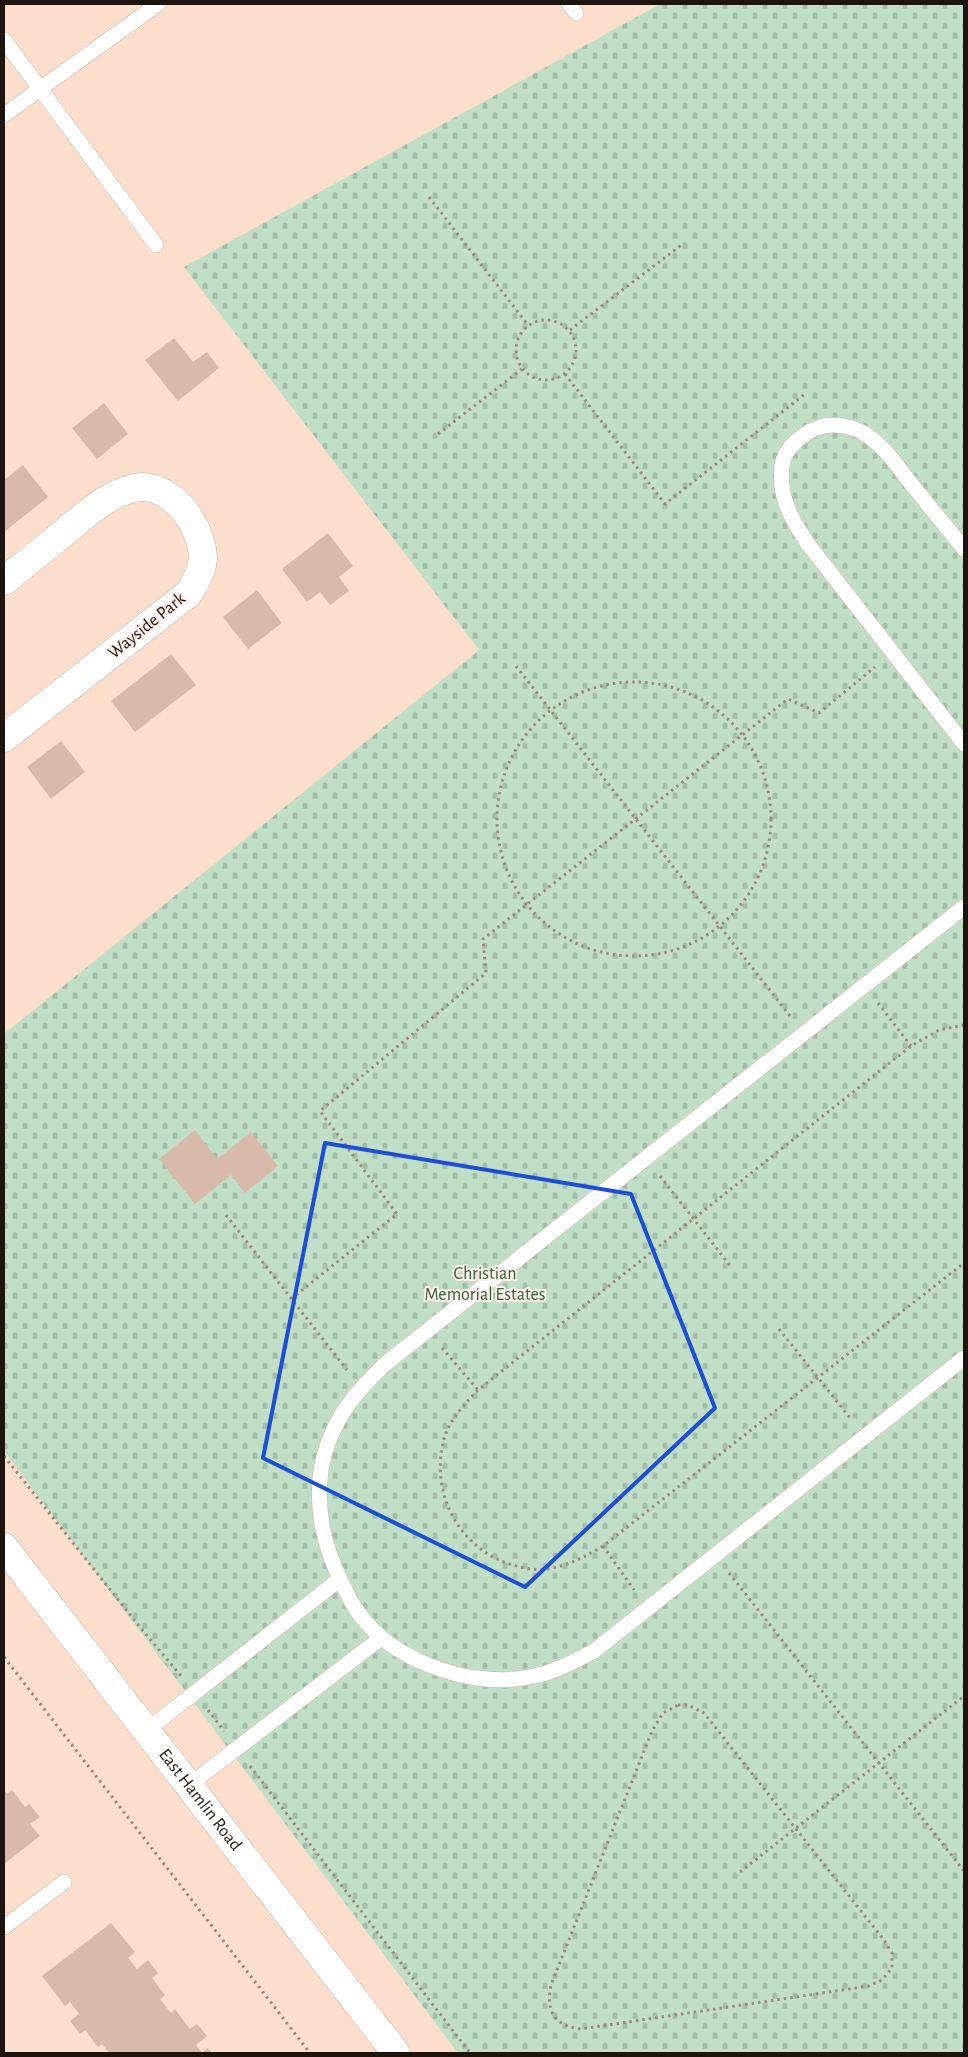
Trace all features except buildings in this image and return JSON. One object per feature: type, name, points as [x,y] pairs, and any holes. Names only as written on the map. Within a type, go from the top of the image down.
[{"type":"street","name":"Wayside Park","points":[[4,581],[104,501],[131,488],[151,488],[171,497],[188,514],[198,534],[204,555],[200,576],[188,594],[4,738]]},
{"type":"street","name":"East Hamlin Road","points":[[4,1547],[396,2053]]},
{"type":"lane","points":[[4,114],[158,4]]},
{"type":"lane","points":[[4,40],[156,245]]},
{"type":"lane","points":[[964,549],[883,449],[864,434],[847,427],[825,426],[809,432],[791,446],[782,464],[782,486],[788,514],[808,544],[964,744]]},
{"type":"lane","points":[[964,907],[385,1364],[353,1396],[333,1430],[320,1470],[319,1507],[326,1543],[340,1579],[358,1613],[381,1638],[415,1660],[446,1671],[486,1680],[524,1678],[559,1669],[594,1651],[964,1358]]},
{"type":"lane","points":[[146,1730],[340,1579]]},
{"type":"lane","points":[[189,1785],[381,1638]]},
{"type":"lane","points":[[4,1927],[64,1882]]},
{"type":"path","points":[[429,197],[528,325]]},
{"type":"path","points":[[570,330],[684,243]]},
{"type":"path","points":[[541,319],[552,320],[562,323],[570,330],[577,348],[576,357],[572,366],[565,374],[548,380],[538,379],[522,369],[515,349],[518,338],[528,325],[541,319]]},
{"type":"path","points":[[438,434],[522,369]]},
{"type":"path","points":[[565,374],[666,504],[805,394]]},
{"type":"path","points":[[291,1298],[397,1214],[320,1111],[486,973],[482,939],[788,699],[819,712],[893,653]]},
{"type":"path","points":[[516,666],[803,1034]]},
{"type":"path","points":[[628,680],[672,686],[714,706],[742,735],[747,740],[767,782],[772,828],[761,874],[735,913],[698,941],[654,956],[607,954],[565,938],[531,910],[507,872],[497,829],[500,785],[518,744],[550,710],[585,690],[628,680]]},
{"type":"path","points":[[864,986],[911,1046]]},
{"type":"path","points":[[964,1025],[939,1030],[911,1046],[478,1390],[457,1413],[443,1442],[439,1473],[446,1504],[461,1532],[485,1553],[514,1566],[545,1569],[576,1562],[603,1546],[964,1263]]},
{"type":"path","points":[[646,1158],[732,1268]]},
{"type":"path","points":[[226,1216],[361,1388]]},
{"type":"path","points":[[779,1329],[865,1437]]},
{"type":"path","points":[[426,1331],[478,1390]]},
{"type":"path","points":[[603,1546],[647,1609]]},
{"type":"path","points":[[715,1555],[964,1871]]},
{"type":"path","points":[[4,1657],[310,2053]]},
{"type":"path","points":[[740,1872],[964,1696]]},
{"type":"path","points":[[678,1705],[688,1705],[704,1713],[796,1828],[892,1952],[892,1968],[882,1980],[869,1986],[581,2029],[567,2027],[554,2017],[548,2002],[551,1985],[652,1731],[663,1714],[678,1705]]},
{"type":"highlighted area","points":[[325,1143],[631,1194],[715,1408],[525,1587],[263,1458]]},
{"type":"green space","name":"Christian Memorial Estates","points":[[660,4],[964,4],[964,2053],[458,2053],[4,1451],[4,1034],[479,650],[184,267]]}]
